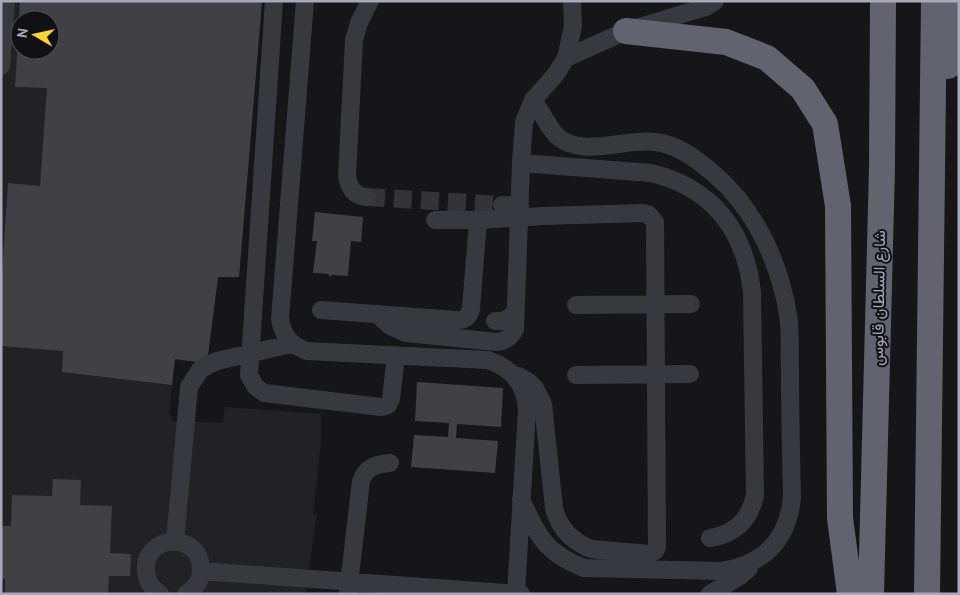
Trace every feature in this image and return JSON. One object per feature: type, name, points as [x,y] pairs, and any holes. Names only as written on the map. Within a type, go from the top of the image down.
[{"type":"highway","name":"شارع السلطان قابوس","points":[[871,594],[882,168],[883,1]]},
{"type":"highway","points":[[927,594],[934,1]]},
{"type":"highway","points":[[930,263],[954,1]]},
{"type":"highway","points":[[626,32],[726,42],[767,58],[803,88],[825,124],[838,206],[840,518],[850,594]]},
{"type":"street","points":[[1,64],[6,1]]},
{"type":"street","points":[[274,1],[249,375],[259,390],[264,393],[381,407],[388,405],[391,399],[396,356]]},
{"type":"street","points":[[291,344],[282,328],[280,319],[305,1]]},
{"type":"street","points":[[367,197],[358,195],[350,188],[347,176],[354,40],[370,1]]},
{"type":"street","points":[[377,314],[390,326],[406,333],[497,342],[506,340],[513,334],[524,122],[533,100],[556,74],[566,58],[573,26],[572,1]]},
{"type":"street","points":[[566,58],[626,32],[706,7],[715,1]]},
{"type":"street","points":[[533,100],[558,136],[575,146],[584,147],[647,141],[671,146],[706,166],[734,193],[750,215],[765,241],[780,279],[789,317],[792,497],[787,525],[771,548],[740,576],[710,594]]},
{"type":"street","points":[[521,163],[652,173],[670,177],[706,198],[725,218],[739,241],[748,266],[752,292],[756,495],[753,506],[740,525],[731,532],[710,538]]},
{"type":"street","points":[[502,205],[520,206]]},
{"type":"street","points":[[175,541],[189,387],[194,378],[208,365],[217,361],[291,344],[307,351],[488,360],[497,363],[529,382],[540,396],[543,404],[554,508],[561,526],[574,540],[591,549],[649,554],[655,550],[657,547],[656,228],[652,218],[648,214],[643,213],[435,220]]},
{"type":"street","points":[[321,310],[460,321],[468,316],[471,309],[478,220]]},
{"type":"street","points":[[576,305],[691,304]]},
{"type":"street","points":[[495,321],[504,321],[515,314]]},
{"type":"street","points":[[513,374],[524,391],[527,400],[516,593]]},
{"type":"street","points":[[576,375],[690,374]]},
{"type":"street","points":[[348,588],[361,481],[364,473],[370,467],[378,464],[390,464]]},
{"type":"street","points":[[521,499],[536,532],[545,544],[563,559],[584,568],[721,570],[735,569],[760,557]]},
{"type":"street","points":[[160,594],[150,585],[146,577],[147,559],[151,551],[158,546],[166,542],[175,541],[184,543],[191,548],[197,554],[200,563],[201,572],[199,580],[195,587],[186,594]]},
{"type":"street","points":[[201,572],[276,585],[521,594]]},
{"type":"shaded area","points":[[1,1],[262,1],[239,277],[218,277],[207,363],[175,360],[169,412],[173,421],[223,423],[225,407],[321,414],[321,443],[313,514],[317,514],[305,594],[1,594]]},
{"type":"building","points":[[20,1],[262,1],[239,277],[218,277],[207,363],[175,359],[172,385],[62,372],[63,351],[1,346],[1,286],[8,183],[40,186],[47,88],[15,87],[17,60],[60,60],[60,10],[20,10]]},
{"type":"building","points":[[315,212],[363,217],[361,242],[351,241],[348,276],[332,275],[329,277],[329,274],[313,273],[317,241],[312,241]]},
{"type":"building","points":[[417,382],[503,388],[501,427],[457,424],[456,438],[498,441],[495,473],[411,467],[414,435],[448,437],[449,423],[415,421]]},
{"type":"building","points":[[53,479],[81,480],[80,505],[112,506],[110,553],[131,554],[130,576],[109,576],[108,594],[5,594],[5,579],[1,579],[1,526],[11,526],[12,495],[52,496]]},
{"type":"tunnel","points":[[367,197],[502,205]]}]
